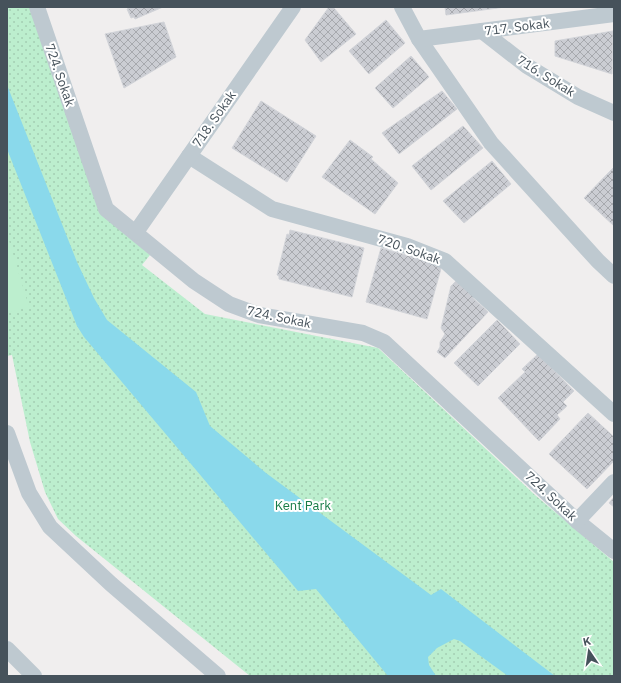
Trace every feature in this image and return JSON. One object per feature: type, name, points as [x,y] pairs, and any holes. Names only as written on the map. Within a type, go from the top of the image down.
[{"type":"street","name":"724. Sokak","points":[[37,7],[106,208],[194,281],[229,304],[258,315],[363,333],[384,342],[578,521],[614,551]]},
{"type":"street","name":"718. Sokak","points":[[136,232],[292,7]]},
{"type":"street","points":[[402,7],[419,39],[491,143],[598,261],[614,276]]},
{"type":"street","name":"717. Sokak","points":[[419,39],[614,14]]},
{"type":"street","name":"716. Sokak","points":[[482,31],[527,66],[578,97],[614,113]]},
{"type":"street","name":"720. Sokak","points":[[189,156],[272,209],[407,246],[445,261],[614,414]]},
{"type":"street","points":[[7,433],[29,494],[50,527],[111,584],[218,676]]},
{"type":"street","points":[[578,521],[614,482]]},
{"type":"street","points":[[7,649],[34,676]]},
{"type":"green space","name":"Kent Park","points":[[7,7],[30,7],[102,213],[150,255],[142,265],[205,314],[378,348],[535,495],[614,562],[614,676],[250,676],[76,536],[58,519],[45,492],[30,442],[12,355],[7,356]]},
{"type":"green space","points":[[7,234],[29,307],[7,313]]},
{"type":"water","points":[[7,85],[77,262],[94,298],[107,320],[196,392],[210,426],[266,473],[431,595],[441,589],[555,676],[508,676],[460,641],[454,639],[437,648],[428,657],[429,665],[436,676],[388,676],[316,589],[298,591],[84,337],[77,326],[7,149]]},
{"type":"building","points":[[131,7],[163,7],[135,19],[134,17],[131,18],[127,9]]},
{"type":"building","points":[[329,7],[333,7],[356,34],[321,62],[305,40]]},
{"type":"building","points":[[445,7],[505,7],[446,15]]},
{"type":"building","points":[[386,20],[405,43],[369,74],[349,51]]},
{"type":"building","points":[[164,22],[176,57],[124,88],[105,34]]},
{"type":"building","points":[[613,31],[612,74],[555,56],[555,41]]},
{"type":"building","points":[[411,56],[429,77],[393,108],[375,88]]},
{"type":"building","points":[[442,91],[457,109],[399,154],[382,133]]},
{"type":"building","points":[[261,101],[316,136],[287,182],[232,148]]},
{"type":"building","points":[[463,126],[483,148],[431,190],[412,166]]},
{"type":"building","points":[[350,140],[373,157],[371,159],[398,183],[375,214],[322,177]]},
{"type":"building","points":[[492,161],[511,184],[464,223],[443,201]]},
{"type":"building","points":[[614,167],[614,226],[584,198]]},
{"type":"building","points":[[290,230],[364,248],[352,297],[279,279],[279,276],[277,275],[287,234],[289,235]]},
{"type":"building","points":[[381,248],[442,265],[427,319],[366,302]]},
{"type":"building","points":[[456,281],[474,295],[473,298],[488,312],[445,358],[437,352],[440,347],[440,342],[445,334],[441,328],[451,286]]},
{"type":"building","points":[[497,320],[520,344],[478,386],[454,363]]},
{"type":"building","points":[[538,354],[574,391],[563,402],[567,406],[557,415],[560,419],[539,441],[498,398],[525,372],[522,369]]},
{"type":"building","points":[[588,413],[614,437],[614,461],[587,489],[549,454]]},
{"type":"building","points":[[614,497],[614,507],[609,503]]}]
